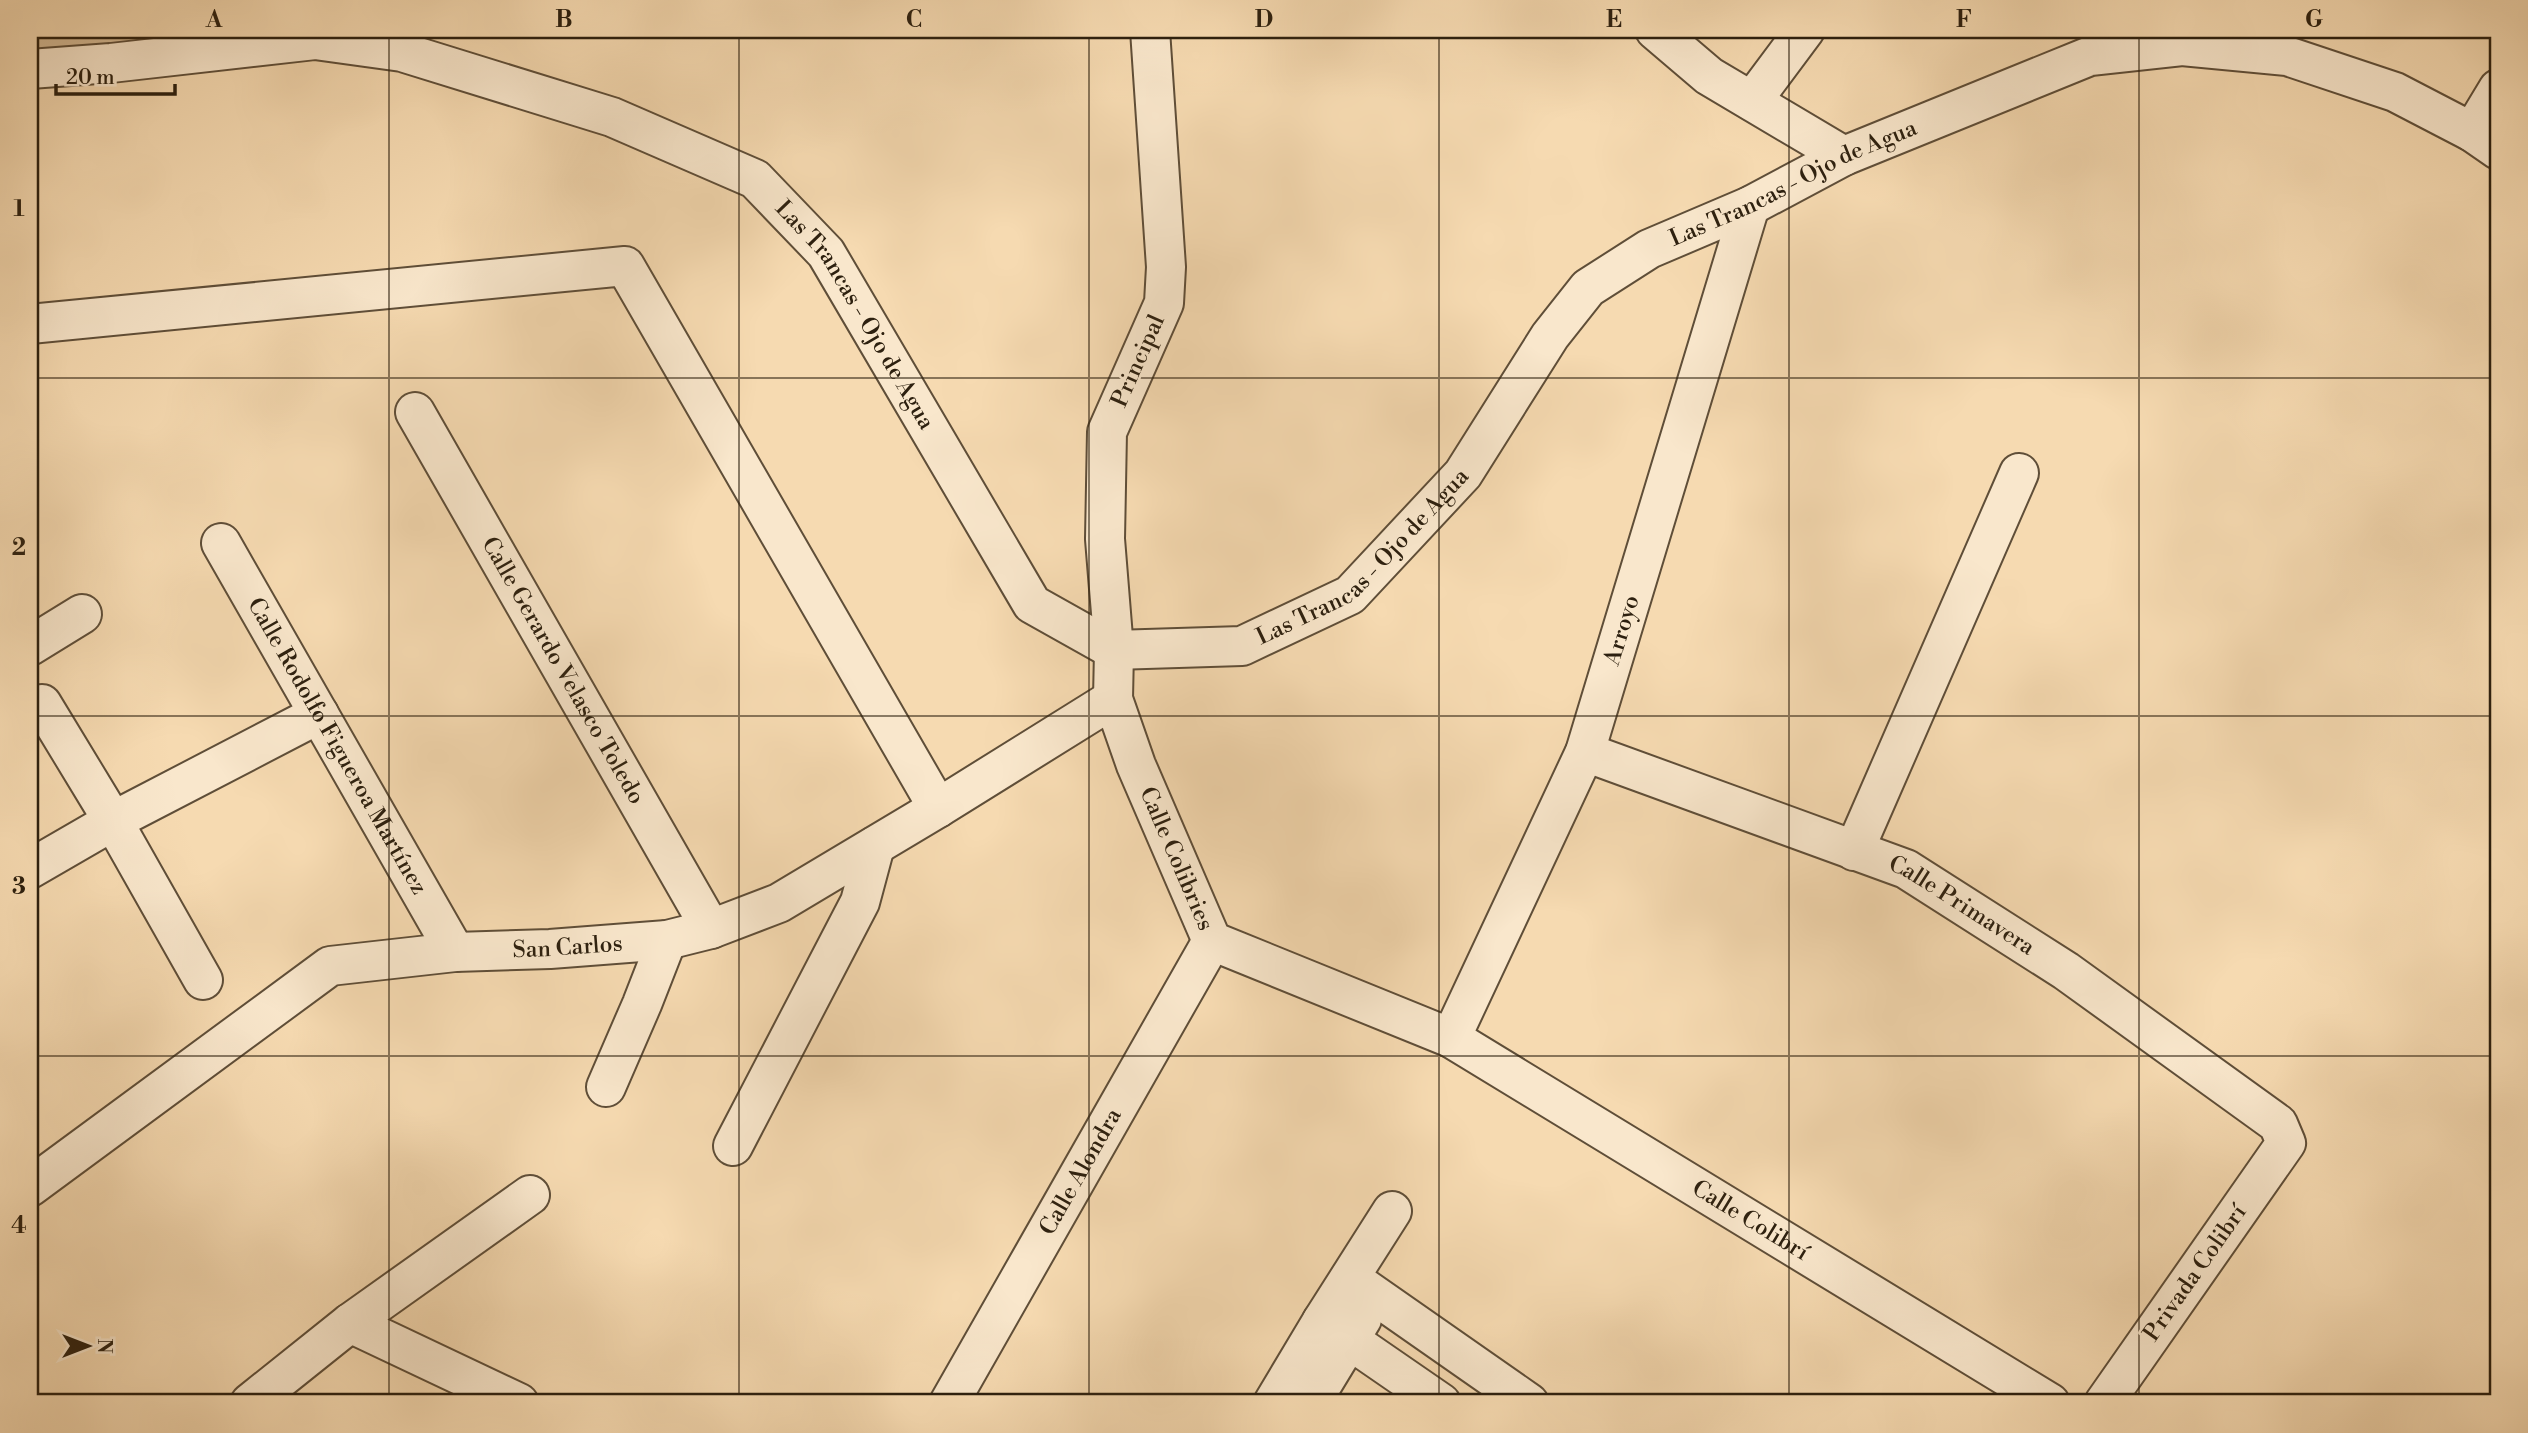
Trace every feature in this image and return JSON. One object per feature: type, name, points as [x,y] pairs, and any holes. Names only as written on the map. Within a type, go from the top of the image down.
[{"type":"street","name":"Principal","points":[[1114,650],[1105,539],[1107,432],[1164,303],[1166,267],[1150,30]]},
{"type":"street","points":[[1655,30],[1709,76],[1844,156]]},
{"type":"street","points":[[1752,100],[1805,30]]},
{"type":"street","name":"Las Trancas - Ojo de Agua","points":[[30,69],[111,63],[316,40],[402,52],[612,117],[755,179],[826,253],[1032,604],[1114,650],[1242,646],[1350,595],[1463,474],[1550,336],[1588,288],[1650,249],[1750,206],[1844,156],[2090,56],[2182,46],[2287,56],[2395,92],[2485,141]]},
{"type":"street","points":[[2485,141],[2498,89]]},
{"type":"street","name":"Arroyo","points":[[1451,1038],[1585,752],[1750,206]]},
{"type":"street","points":[[30,324],[625,266],[939,808]]},
{"type":"street","name":"Calle Gerardo Velasco Toledo","points":[[415,412],[711,929]]},
{"type":"street","points":[[1854,851],[2019,473]]},
{"type":"street","name":"Calle Rodolfo Figueroa Martínez","points":[[221,542],[455,951]]},
{"type":"street","points":[[35,631],[82,614]]},
{"type":"street","name":"Calle Colibries","points":[[1114,650],[1113,699],[1136,765],[1212,941],[1451,1038]]},
{"type":"street","name":"San Carlos","points":[[30,1187],[330,967],[455,951],[550,949],[667,940],[711,929],[779,903],[939,808],[1113,699]]},
{"type":"street","points":[[42,704],[113,821],[203,979]]},
{"type":"street","points":[[30,869],[113,821],[319,714]]},
{"type":"street","name":"Calle Primavera","points":[[1585,752],[1906,869],[2066,971],[2278,1124],[2286,1143]]},
{"type":"street","points":[[733,1146],[860,902],[876,846]]},
{"type":"street","points":[[606,1087],[667,940]]},
{"type":"street","name":"Calle Alondra","points":[[949,1403],[1212,941]]},
{"type":"street","name":"Calle Colibrí","points":[[1451,1038],[2050,1403]]},
{"type":"street","name":"Privada Colibrí","points":[[2104,1403],[2286,1143]]},
{"type":"street","points":[[250,1403],[350,1323],[530,1195]]},
{"type":"street","points":[[1273,1403],[1335,1331],[1364,1288],[1392,1211]]},
{"type":"street","points":[[1364,1288],[1529,1403]]},
{"type":"street","points":[[350,1323],[519,1403]]},
{"type":"street","points":[[1311,1403],[1335,1331]]},
{"type":"street","points":[[1335,1331],[1441,1403]]},
{"type":"shaded area","points":[[30,30],[424,30],[421,40],[30,74]]}]
